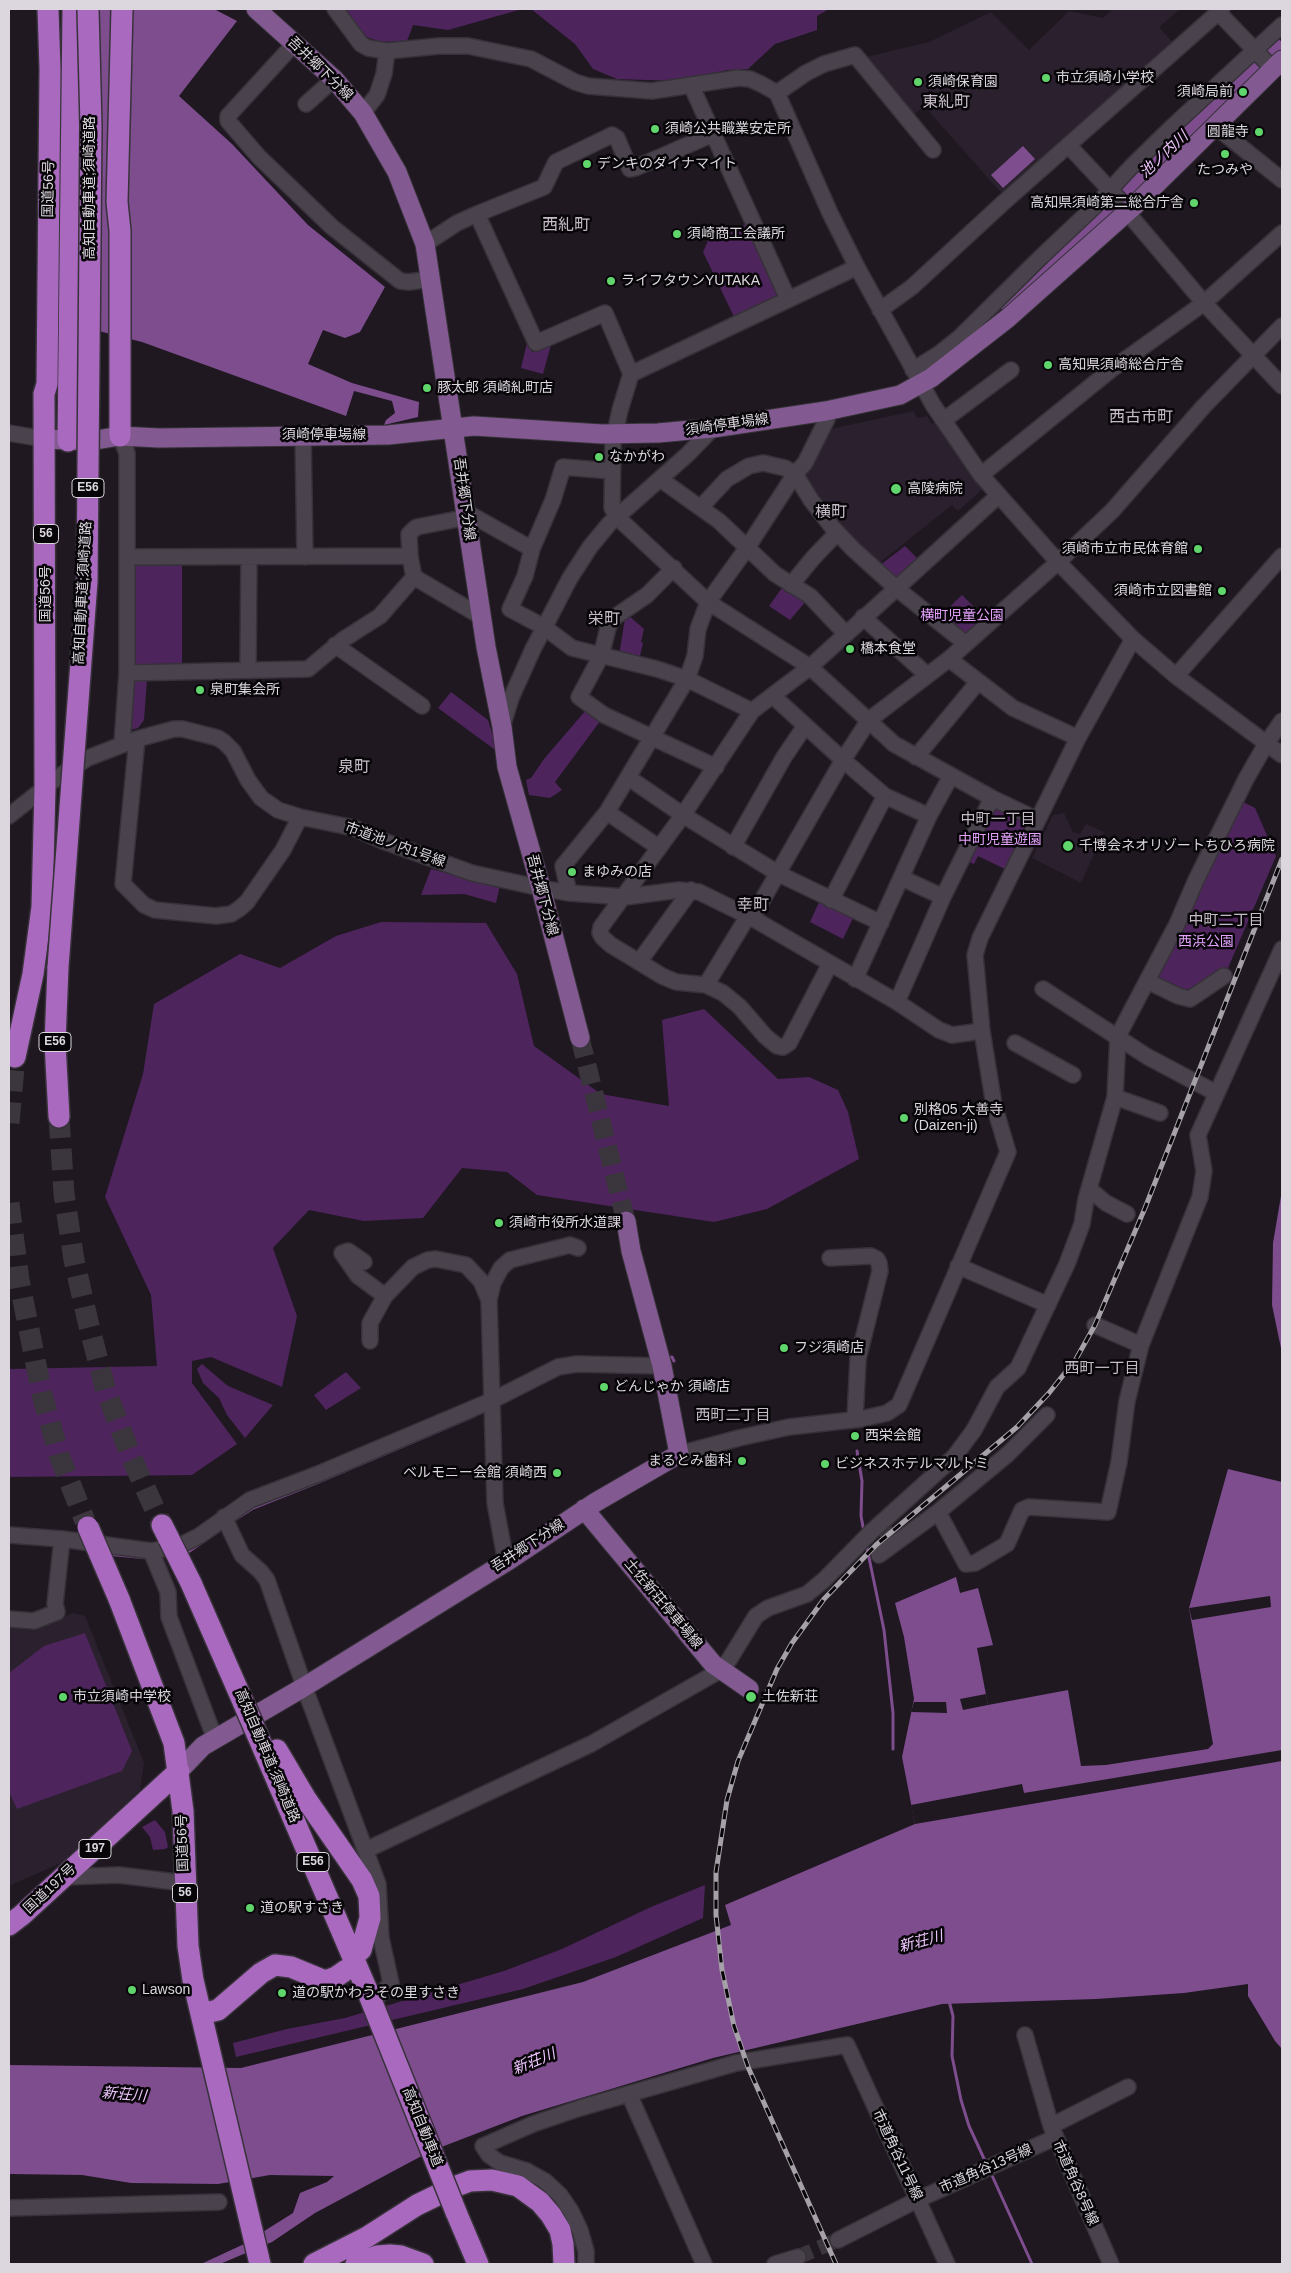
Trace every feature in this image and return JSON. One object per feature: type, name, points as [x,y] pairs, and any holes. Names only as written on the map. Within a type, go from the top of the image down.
[{"type":"highway","name":"国道56号","points":[[15,1056],[33,974],[42,907],[46,788],[46,461],[44,394],[47,384],[50,98],[48,9]]},
{"type":"highway","points":[[68,440],[73,9]]},
{"type":"highway","name":"高知自動車道;須崎道路","points":[[59,1117],[55,1043],[58,967],[87,582],[91,136],[88,9]]},
{"type":"highway","points":[[120,436],[120,231],[117,202],[122,9]]},
{"type":"highway","name":"国道56号","points":[[87,1524],[119,1599],[174,1742],[179,1771],[183,1826],[184,1883],[189,1955],[258,2258]]},
{"type":"highway","points":[[165,1532],[241,1686],[261,1731],[357,1873],[365,1888],[368,1896],[370,1918],[361,1950]]},
{"type":"highway","name":"高知自動車道;須崎道路","points":[[261,1731],[374,1992]]},
{"type":"highway","name":"国道197号","points":[[9,1925],[179,1771]]},
{"type":"highway","points":[[118,1828],[144,1809],[157,1805],[170,1807],[183,1826]]},
{"type":"highway","points":[[201,2014],[218,2010],[261,1974],[275,1965],[291,1967],[325,1981],[336,1977],[346,1970]]},
{"type":"highway","name":"高知自動車道","points":[[374,1992],[456,2212],[478,2264]]},
{"type":"highway","points":[[314,2264],[367,2237],[417,2205],[447,2190],[470,2181],[492,2180],[518,2186],[530,2193],[545,2208],[560,2230],[564,2244],[564,2264]]},
{"type":"highway","points":[[356,2264],[377,2256],[390,2255],[401,2256],[423,2264]]},
{"type":"main road","name":"吾井郷下分線","points":[[256,9],[334,79],[363,114],[397,172],[424,244],[507,767],[580,1038]]},
{"type":"main road","name":"須崎停車場線","points":[[44,439],[90,441],[120,436],[158,438],[388,435],[453,426],[614,433],[713,428],[826,411],[886,399],[1008,318],[1120,202],[1214,127],[1267,60]]},
{"type":"main road","points":[[626,1222],[631,1251],[662,1366],[679,1454]]},
{"type":"main road","name":"吾井郷下分線","points":[[179,1771],[204,1746],[215,1739],[304,1687],[506,1562],[584,1509],[679,1454]]},
{"type":"main road","name":"土佐新荘停車場線","points":[[584,1509],[713,1664],[750,1689]]},
{"type":"street","points":[[335,9],[361,44],[368,48],[387,51],[439,46],[468,46],[531,58],[575,82],[588,86],[652,92],[722,79],[744,79],[761,84],[777,93],[830,213],[880,310],[917,377],[981,475],[1058,562],[1133,640],[1176,676],[1282,755]]},
{"type":"street","points":[[880,310],[912,287],[1220,10],[1267,60]]},
{"type":"street","points":[[917,377],[940,354],[1120,202],[1172,127],[1267,60],[1282,25]]},
{"type":"street","points":[[294,44],[228,116],[228,121],[259,157],[332,227],[400,281],[409,282],[431,279]]},
{"type":"street","points":[[363,114],[377,95],[384,74],[387,51]]},
{"type":"street","points":[[777,93],[806,73],[824,64],[855,54],[933,150]]},
{"type":"street","points":[[306,104],[334,79]]},
{"type":"street","points":[[691,85],[788,299]]},
{"type":"street","points":[[1214,127],[1282,180]]},
{"type":"street","points":[[424,244],[477,214],[544,187],[556,162],[612,135],[617,138],[630,169],[713,134]]},
{"type":"street","points":[[1068,145],[1120,202],[1204,303],[1282,386]]},
{"type":"street","points":[[477,214],[536,343],[604,313],[631,374],[614,433],[611,471],[612,508],[617,517],[674,568],[708,602],[810,667],[894,744],[992,798],[1038,820]]},
{"type":"street","points":[[981,475],[1112,369],[1204,303],[1282,233]]},
{"type":"street","points":[[631,374],[857,266]]},
{"type":"street","points":[[706,985],[779,874],[843,760],[869,720],[950,659],[1112,511],[1204,406],[1282,326]]},
{"type":"street","points":[[944,420],[1011,370]]},
{"type":"street","points":[[569,893],[563,866],[607,812],[653,737],[686,679],[695,656],[698,629],[708,602],[747,548],[795,474],[805,463],[827,418],[826,411]]},
{"type":"street","points":[[502,727],[511,698],[544,627],[570,578],[590,547],[617,517],[713,428]]},
{"type":"street","points":[[9,434],[44,439]]},
{"type":"street","points":[[303,435],[305,557]]},
{"type":"street","points":[[120,436],[127,453],[127,673],[130,741],[123,884],[144,905],[155,910],[216,916],[231,914],[247,902],[283,850],[300,817]]},
{"type":"street","points":[[702,507],[728,479],[749,466],[763,463],[776,465],[795,474],[811,500],[837,533],[896,588],[965,644]]},
{"type":"street","points":[[611,471],[563,467],[553,500],[532,549],[525,576],[510,609],[544,627],[572,648],[658,669],[686,679],[752,711]]},
{"type":"street","points":[[660,479],[702,507],[761,562],[810,596],[845,633]]},
{"type":"street","points":[[830,964],[789,1043],[783,1047],[777,1046],[765,1036],[740,1007],[723,993],[706,985],[676,982],[611,945],[600,933],[601,927],[625,897],[658,847],[683,815],[752,711],[810,667],[845,633],[999,495]]},
{"type":"street","points":[[482,616],[414,577],[410,556],[410,534],[417,527],[458,520],[467,516],[532,549]]},
{"type":"street","points":[[792,584],[837,533]]},
{"type":"street","points":[[128,557],[410,556]]},
{"type":"street","points":[[1176,676],[1282,556]]},
{"type":"street","points":[[248,670],[249,557]]},
{"type":"street","points":[[674,568],[647,595],[612,619],[601,656],[579,697],[604,714],[716,767]]},
{"type":"street","points":[[127,673],[306,670],[335,645],[380,616],[414,577]]},
{"type":"street","points":[[863,617],[927,675]]},
{"type":"street","points":[[679,1454],[789,1427],[855,1420],[887,1413],[899,1405],[1008,1152],[1007,1142],[994,1104],[982,1031],[974,955],[980,938],[1078,738],[1133,640]]},
{"type":"street","points":[[335,645],[422,706]]},
{"type":"street","points":[[950,659],[1013,708],[1078,738]]},
{"type":"street","points":[[916,757],[978,682]]},
{"type":"street","points":[[773,696],[885,796],[929,816]]},
{"type":"street","points":[[880,1555],[884,1534],[954,1458],[974,1430],[996,1387],[1018,1368],[1048,1305],[1082,1224],[1115,1097],[1118,1036],[1178,924],[1196,880],[1246,779],[1266,744],[1282,722]]},
{"type":"street","points":[[732,847],[805,726]]},
{"type":"street","name":"市道池ノ内1号線","points":[[9,816],[58,777],[88,758],[130,741],[174,728],[218,738],[233,751],[248,780],[261,798],[278,810],[300,817],[354,828],[383,841],[472,873],[569,893],[625,897],[692,890]]},
{"type":"street","points":[[855,979],[929,816],[951,776]]},
{"type":"street","points":[[629,778],[732,847],[779,874],[881,923]]},
{"type":"street","points":[[831,900],[885,796]]},
{"type":"street","points":[[897,1002],[943,897],[992,798]]},
{"type":"street","points":[[607,812],[658,847]]},
{"type":"street","points":[[902,878],[943,897]]},
{"type":"street","points":[[639,962],[692,890],[750,917],[897,1002],[939,1030],[952,1035],[982,1031]]},
{"type":"street","points":[[938,1512],[966,1564],[975,1563],[1007,1544],[1022,1510],[1028,1507],[1108,1512],[1119,1462],[1127,1401],[1141,1345],[1200,1198],[1204,1171],[1198,1135],[1282,949]]},
{"type":"street","points":[[1147,981],[1178,996],[1190,999],[1224,976]]},
{"type":"street","points":[[1043,989],[1148,1057],[1216,1093]]},
{"type":"street","points":[[1016,1043],[1073,1075]]},
{"type":"street","points":[[1115,1097],[1160,1113]]},
{"type":"street","points":[[1090,1189],[1106,1203],[1127,1214]]},
{"type":"street","points":[[506,1562],[495,1503],[489,1300],[493,1283],[505,1263],[570,1245],[578,1248]]},
{"type":"street","points":[[364,1262],[348,1251],[342,1253],[358,1276],[385,1296]]},
{"type":"street","points":[[830,1258],[871,1256],[879,1263],[880,1271],[858,1359],[855,1420]]},
{"type":"street","points":[[370,1341],[370,1323],[385,1296],[413,1267],[428,1260],[436,1259],[466,1265],[481,1280],[489,1300]]},
{"type":"street","points":[[958,1266],[1048,1305]]},
{"type":"street","points":[[1095,1325],[1141,1345]]},
{"type":"street","points":[[9,1535],[62,1538],[151,1551],[180,1546],[199,1536],[250,1500],[318,1474],[493,1400],[552,1370],[567,1365],[662,1366]]},
{"type":"street","points":[[366,1850],[591,1744],[721,1670],[756,1616],[768,1608],[807,1594],[824,1580],[860,1543],[938,1512],[1008,1454],[1047,1415]]},
{"type":"street","points":[[224,1517],[242,1555],[267,1580],[304,1687],[378,1884],[381,1938],[391,1983],[374,1992]]},
{"type":"street","points":[[9,1619],[34,1621],[57,1612],[55,1604],[62,1538]]},
{"type":"street","points":[[151,1551],[168,1592],[169,1617],[215,1739]]},
{"type":"street","points":[[64,1877],[119,1875],[184,1883]]},
{"type":"street","points":[[1025,2035],[1052,2132]]},
{"type":"street","name":"市道角谷11号線","points":[[629,2094],[736,2063],[847,2045],[947,2264]]},
{"type":"street","name":"市道角谷8号線","points":[[1111,2264],[1052,2132],[1128,2087]]},
{"type":"street","points":[[586,2264],[586,2251],[580,2230],[571,2211],[560,2195],[545,2181],[527,2171],[500,2163],[489,2155],[483,2146],[533,2124],[629,2094],[704,2264]]},
{"type":"street","name":"市道角谷13号線","points":[[838,2240],[1052,2132]]},
{"type":"street","points":[[9,2208],[218,2202]]},
{"type":"street","points":[[775,2264],[798,2258]]},
{"type":"shaded area","name":"市立須崎小学校","points":[[1113,9],[1180,9],[1159,27],[1174,44],[1005,197],[924,106],[913,115],[862,58],[929,42],[991,12],[1029,50],[1069,11],[1103,18]]},
{"type":"shaded area","name":"高陵病院","points":[[914,411],[917,418],[927,416],[932,424],[937,421],[986,486],[958,511],[952,505],[878,564],[842,529],[801,476],[823,445],[826,430]]},
{"type":"shaded area","name":"千博会ネオリゾートちひろ病院","points":[[1064,813],[1073,832],[1080,834],[1086,824],[1104,832],[1081,883],[1032,858],[1053,815]]},
{"type":"shaded area","name":"市立須崎中学校","points":[[73,1613],[85,1616],[144,1763],[140,1790],[63,1862],[9,1886],[9,1628],[30,1630]]},
{"type":"green space","points":[[344,9],[522,9],[448,30],[413,25],[407,41],[381,42],[364,36]]},
{"type":"green space","points":[[531,9],[829,9],[817,16],[817,30],[775,44],[748,69],[727,70],[677,81],[617,79],[593,69],[575,44]]},
{"type":"green space","points":[[1254,58],[1263,68],[1131,199],[1122,190],[1122,185]]},
{"type":"green space","points":[[1110,199],[1119,208],[1023,293],[984,321]]},
{"type":"green space","points":[[746,224],[780,292],[778,298],[735,319],[703,252],[708,241]]},
{"type":"green space","points":[[552,341],[543,374],[521,368],[527,343],[532,352]]},
{"type":"green space","points":[[905,546],[918,559],[896,581],[879,566]]},
{"type":"green space","points":[[136,562],[182,564],[182,666],[148,666],[144,720],[138,728],[130,730]]},
{"type":"green space","points":[[784,585],[807,600],[790,620],[769,606]]},
{"type":"green space","name":"横町児童公園","points":[[962,595],[984,617],[964,637],[939,617]]},
{"type":"green space","points":[[628,615],[644,629],[639,660],[619,656],[625,618]]},
{"type":"green space","points":[[451,692],[488,720],[498,752],[438,708]]},
{"type":"green space","points":[[586,710],[601,720],[555,782],[562,790],[550,798],[529,795],[526,780],[531,778],[544,759]]},
{"type":"green space","name":"西浜公園","points":[[1239,800],[1255,808],[1276,856],[1225,975],[1190,992],[1155,977]]},
{"type":"green space","name":"中町児童遊園","points":[[992,806],[1031,824],[1009,871],[978,856],[974,864],[966,861]]},
{"type":"green space","points":[[431,869],[500,885],[496,903],[464,894],[421,895]]},
{"type":"green space","points":[[820,900],[854,916],[843,939],[810,922]]},
{"type":"green space","points":[[381,922],[486,923],[517,974],[534,1046],[601,1094],[669,1106],[662,1020],[704,1009],[778,1079],[809,1077],[838,1090],[848,1112],[859,1159],[767,1209],[714,1222],[537,1195],[507,1172],[462,1168],[423,1218],[364,1221],[309,1210],[273,1248],[297,1316],[282,1387],[211,1357],[192,1361],[192,1383],[237,1444],[192,1475],[9,1477],[9,1369],[157,1366],[151,1295],[105,1197],[143,1074],[154,1004],[240,954],[280,968],[336,936]]},
{"type":"green space","points":[[202,1364],[228,1386],[273,1405],[245,1438],[227,1415],[219,1398],[203,1383],[197,1369]]},
{"type":"green space","points":[[346,1372],[361,1388],[326,1410],[314,1395]]},
{"type":"green space","points":[[85,1633],[132,1751],[122,1771],[17,1809],[9,1792],[9,1673],[44,1646]]},
{"type":"green space","points":[[155,1820],[165,1832],[168,1847],[165,1849],[153,1850],[150,1837],[142,1827]]},
{"type":"green space","points":[[705,1885],[703,1918],[616,1957],[523,1989],[236,2057],[233,2043],[287,2029],[345,2018],[504,1971],[562,1949],[651,1907]]},
{"type":"water","points":[[63,9],[214,9],[237,21],[179,96],[232,144],[308,225],[385,287],[360,332],[345,338],[323,330],[308,364],[352,383],[419,402],[418,417],[384,425],[386,420],[395,413],[392,401],[354,391],[346,416],[142,342],[75,325]]},
{"type":"water","points":[[1023,146],[1035,159],[1003,188],[991,175]]},
{"type":"water","points":[[1282,1190],[1282,1353],[1272,1305],[1273,1243]]},
{"type":"water","name":"新荘川","points":[[1228,1469],[1282,1482],[1282,2049],[1275,2041],[1248,1996],[1248,1984],[1184,1993],[1096,1999],[942,2004],[713,2058],[522,2116],[431,2151],[315,2213],[272,2242],[220,2264],[201,2264],[242,2245],[293,2213],[300,2193],[327,2182],[334,2176],[270,2175],[218,2184],[131,2183],[82,2175],[9,2174],[9,2065],[241,2068],[583,1982],[731,1925],[725,1905],[915,1824],[902,1757],[914,1699],[904,1637],[895,1603],[956,1577],[960,1593],[978,1588],[993,1645],[977,1648],[988,1705],[1068,1690],[1081,1766],[1106,1765],[1208,1749],[1213,1744],[1189,1608]]},
{"type":"pier","points":[[1270,1596],[1271,1607],[1192,1620],[1189,1608]]},
{"type":"pier","points":[[986,1694],[988,1705],[963,1710],[960,1699]]},
{"type":"pier","points":[[914,1702],[946,1702],[947,1713],[911,1712]]},
{"type":"pier","points":[[1282,1750],[1282,1761],[915,1824],[911,1805],[1022,1784],[1024,1793]]},
{"type":"waterway","name":"池ノ内川","points":[[1008,302],[1276,49]]},
{"type":"waterway","points":[[667,1358],[672,1357],[674,1361]]},
{"type":"waterway","points":[[233,1521],[253,1508],[474,1416]]},
{"type":"waterway","points":[[857,1451],[862,1481],[861,1516],[864,1532]]},
{"type":"waterway","points":[[185,1554],[219,1531]]},
{"type":"waterway","points":[[866,1543],[884,1630],[893,1713],[893,1749]]},
{"type":"waterway","points":[[108,1554],[147,1558]]},
{"type":"waterway","points":[[949,2001],[953,2016],[952,2056],[961,2100],[969,2126],[986,2163]]},
{"type":"waterway","points":[[990,2171],[1032,2264]]},
{"type":"tunnel","points":[[580,1038],[626,1221]]},
{"type":"tunnel","points":[[9,1123],[15,1057]]},
{"type":"tunnel","points":[[59,1117],[64,1194],[74,1260],[89,1326],[106,1391],[132,1459],[162,1525]]},
{"type":"tunnel","points":[[9,1203],[19,1280],[42,1394],[59,1455],[85,1521]]},
{"type":"tunnel","points":[[885,1530],[890,1539]]},
{"type":"tunnel","points":[[798,2257],[838,2240]]},
{"type":"railway","points":[[836,2264],[748,2067],[734,2026],[722,1970],[716,1915],[716,1872],[727,1800],[738,1761],[777,1669],[792,1643],[824,1599],[876,1545],[1017,1427],[1049,1393],[1076,1359],[1095,1325],[1145,1208],[1282,859]]},
{"type":"place","name":"市立須崎小学校","points":[[1046,78]]},
{"type":"place","name":"須崎保育園","points":[[918,82]]},
{"type":"place","name":"須崎局前","points":[[1243,92]]},
{"type":"place","name":"須崎公共職業安定所","points":[[655,129]]},
{"type":"place","name":"圓龍寺","points":[[1259,132]]},
{"type":"place","name":"たつみや","points":[[1225,154]]},
{"type":"place","name":"デンキのダイナマイト","points":[[587,164]]},
{"type":"place","name":"高知県須崎第二総合庁舎","points":[[1194,203]]},
{"type":"place","name":"須崎商工会議所","points":[[677,234]]},
{"type":"place","name":"ライフタウンYUTAKA","points":[[611,281]]},
{"type":"place","name":"高知県須崎総合庁舎","points":[[1048,365]]},
{"type":"place","name":"豚太郎 須崎糺町店","points":[[427,388]]},
{"type":"place","name":"なかがわ","points":[[599,457]]},
{"type":"place","name":"高陵病院","points":[[896,489]]},
{"type":"place","name":"須崎市立市民体育館","points":[[1198,549]]},
{"type":"place","name":"須崎市立図書館","points":[[1222,591]]},
{"type":"place","name":"橋本食堂","points":[[850,649]]},
{"type":"place","name":"泉町集会所","points":[[200,690]]},
{"type":"place","name":"千博会ネオリゾートちひろ病院","points":[[1068,846]]},
{"type":"place","name":"まゆみの店","points":[[572,872]]},
{"type":"place","name":"別格05 大善寺 (Daizen-ji)","points":[[904,1118]]},
{"type":"place","name":"須崎市役所水道課","points":[[499,1223]]},
{"type":"place","name":"フジ須崎店","points":[[784,1348]]},
{"type":"place","name":"どんじゃか 須崎店","points":[[604,1387]]},
{"type":"place","name":"西栄会館","points":[[855,1436]]},
{"type":"place","name":"まるとみ歯科","points":[[742,1461]]},
{"type":"place","name":"ビジネスホテルマルトミ","points":[[825,1464]]},
{"type":"place","name":"ベルモニー会館 須崎西","points":[[557,1473]]},
{"type":"place","name":"市立須崎中学校","points":[[63,1697]]},
{"type":"place","name":"土佐新荘","points":[[751,1697]]},
{"type":"place","name":"道の駅すさき","points":[[250,1908]]},
{"type":"place","name":"Lawson","points":[[132,1990]]},
{"type":"place","name":"道の駅かわうその里すさき","points":[[282,1993]]},
{"type":"district","name":"東糺町","points":[[946,103]]},
{"type":"district","name":"西糺町","points":[[566,226]]},
{"type":"district","name":"西古市町","points":[[1141,418]]},
{"type":"district","name":"横町","points":[[831,513]]},
{"type":"district","name":"栄町","points":[[604,620]]},
{"type":"district","name":"泉町","points":[[354,768]]},
{"type":"district","name":"中町一丁目","points":[[998,820]]},
{"type":"district","name":"幸町","points":[[753,906]]},
{"type":"district","name":"中町二丁目","points":[[1226,921]]},
{"type":"district","name":"西町一丁目","points":[[1102,1369]]},
{"type":"district","name":"西町二丁目","points":[[733,1416]]}]
